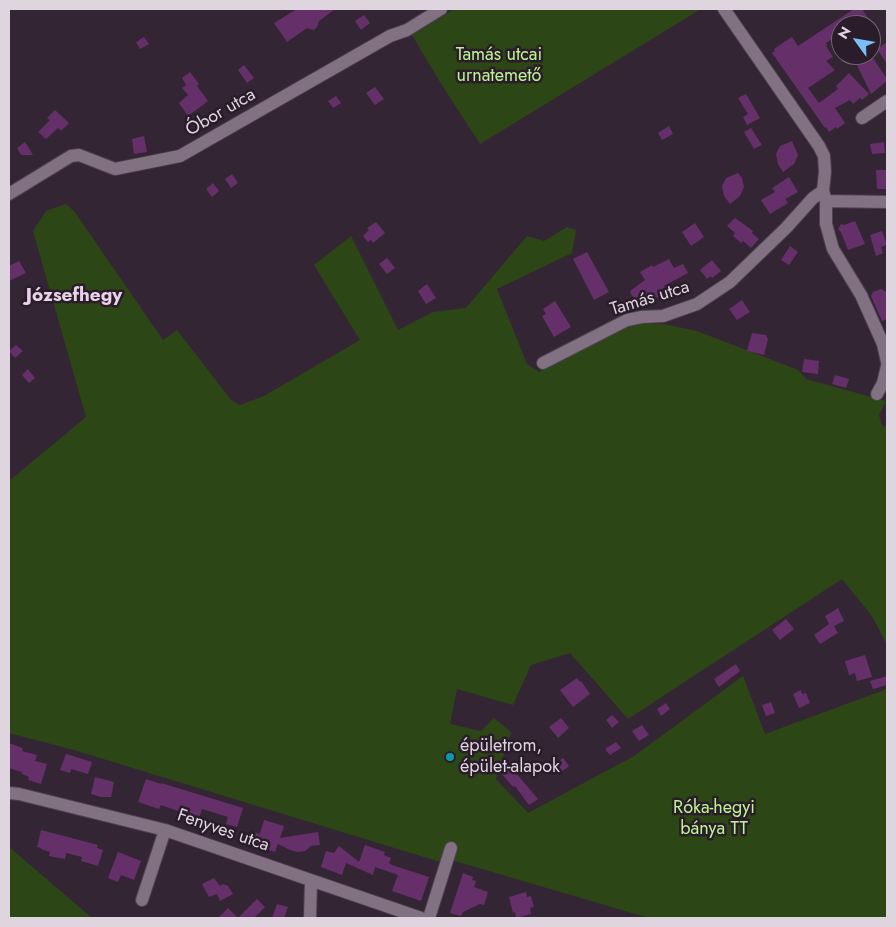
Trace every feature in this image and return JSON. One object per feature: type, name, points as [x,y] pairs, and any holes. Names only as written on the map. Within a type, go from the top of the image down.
[{"type":"street","name":"Óbor utca","points":[[9,194],[72,156],[79,155],[115,169],[180,156],[390,36],[407,30],[441,9]]},
{"type":"street","points":[[724,9],[824,156],[826,224],[833,249],[861,295],[883,344],[887,364],[883,383],[877,394]]},
{"type":"street","points":[[862,118],[887,101]]},
{"type":"street","points":[[824,196],[887,202]]},
{"type":"street","name":"Tamás utca","points":[[543,363],[627,320],[663,316],[697,304],[730,282],[786,228],[813,198],[824,196]]},
{"type":"street","name":"Fenyves utca","points":[[9,793],[165,830],[421,918]]},
{"type":"street","points":[[142,900],[165,830]]},
{"type":"street","points":[[429,918],[451,848]]},
{"type":"street","points":[[310,918],[311,881]]},
{"type":"green space","name":"Tamás utcai urnatemető","points":[[454,9],[701,9],[480,144],[412,35]]},
{"type":"green space","name":"Róka-hegyi bánya TT","points":[[66,204],[74,211],[163,340],[177,330],[231,400],[240,405],[264,396],[360,340],[314,265],[351,236],[398,330],[433,312],[466,308],[527,236],[544,241],[567,227],[576,230],[572,253],[497,289],[527,364],[539,372],[631,324],[664,324],[697,331],[798,370],[806,379],[886,401],[879,415],[882,426],[887,427],[887,645],[872,616],[842,579],[628,719],[570,653],[531,665],[513,705],[457,689],[450,724],[481,731],[494,718],[511,732],[496,779],[528,813],[634,756],[743,676],[765,734],[887,689],[887,918],[649,918],[448,859],[437,861],[74,750],[9,733],[9,481],[86,417],[33,231],[46,211]]},
{"type":"green space","points":[[9,847],[92,918],[9,918]]},
{"type":"building","points":[[297,9],[335,9],[319,21],[314,30],[307,28],[287,42],[274,23]]},
{"type":"building","points":[[854,9],[862,9],[866,15],[845,15]]},
{"type":"building","points":[[364,15],[370,23],[361,30],[355,21]]},
{"type":"building","points":[[831,24],[831,40],[826,43],[826,46],[831,54],[831,58],[826,61],[835,70],[808,88],[819,103],[838,89],[836,86],[849,73],[869,94],[853,104],[850,100],[835,108],[845,123],[837,129],[836,127],[829,132],[825,128],[772,53],[775,51],[774,49],[792,37],[798,46]]},
{"type":"building","points":[[144,37],[149,44],[140,49],[136,42]]},
{"type":"building","points":[[887,42],[887,64],[881,55],[881,46]]},
{"type":"building","points":[[244,65],[254,78],[247,83],[238,70]]},
{"type":"building","points":[[857,65],[878,65],[887,79],[871,94]]},
{"type":"building","points":[[190,72],[208,101],[188,116],[179,103],[188,95],[182,88],[186,85],[182,78]]},
{"type":"building","points":[[375,87],[384,99],[375,105],[366,93]]},
{"type":"building","points":[[746,94],[760,118],[747,125],[743,117],[748,114],[738,98]]},
{"type":"building","points":[[336,96],[341,103],[333,108],[328,101]]},
{"type":"building","points":[[55,110],[69,123],[61,131],[58,128],[46,139],[38,132],[50,120],[47,118]]},
{"type":"building","points":[[669,126],[673,134],[662,140],[658,133]]},
{"type":"building","points":[[751,128],[762,145],[754,149],[744,132]]},
{"type":"building","points":[[144,136],[147,152],[134,154],[132,139]]},
{"type":"building","points":[[792,141],[798,155],[794,164],[783,172],[778,164],[776,154],[780,146]]},
{"type":"building","points":[[25,142],[33,155],[21,155],[17,148]]},
{"type":"building","points":[[884,142],[885,153],[872,154],[870,144]]},
{"type":"building","points":[[876,170],[887,170],[887,189],[877,189]]},
{"type":"building","points":[[738,173],[742,178],[744,187],[740,196],[730,204],[724,196],[722,186],[726,178]]},
{"type":"building","points":[[232,174],[238,183],[231,188],[225,179]]},
{"type":"building","points":[[789,177],[798,192],[785,199],[788,203],[770,214],[761,200],[775,192],[772,188]]},
{"type":"building","points":[[213,183],[219,191],[212,197],[206,189]]},
{"type":"building","points":[[735,218],[753,231],[752,233],[759,239],[751,248],[733,236],[735,233],[727,226]]},
{"type":"building","points":[[855,221],[865,244],[848,250],[838,229],[841,224],[844,225]]},
{"type":"building","points":[[376,222],[385,233],[373,243],[371,240],[368,242],[363,236],[369,230],[367,228]]},
{"type":"building","points":[[695,223],[704,237],[691,246],[682,232]]},
{"type":"building","points":[[882,231],[887,245],[881,247],[883,253],[876,256],[870,235]]},
{"type":"building","points":[[790,246],[798,252],[789,265],[781,260]]},
{"type":"building","points":[[587,252],[609,292],[594,300],[573,259]]},
{"type":"building","points":[[387,258],[395,268],[387,274],[379,264]]},
{"type":"building","points":[[669,259],[674,268],[683,264],[688,273],[664,286],[665,292],[656,298],[655,296],[641,306],[630,293],[630,291],[645,280],[640,272]]},
{"type":"building","points":[[712,260],[721,271],[712,278],[711,276],[707,279],[700,270]]},
{"type":"building","points":[[19,261],[26,273],[9,281],[9,266]]},
{"type":"building","points":[[427,284],[436,298],[426,304],[418,291]]},
{"type":"building","points":[[881,289],[887,292],[887,319],[882,321],[871,296],[873,292]]},
{"type":"building","points":[[742,300],[750,312],[737,320],[729,309]]},
{"type":"building","points":[[555,301],[571,327],[554,337],[542,316],[546,314],[543,309]]},
{"type":"building","points":[[752,333],[766,335],[768,339],[764,355],[747,351]]},
{"type":"building","points":[[16,345],[23,351],[15,358],[9,351]]},
{"type":"building","points":[[804,359],[819,361],[818,374],[802,372]]},
{"type":"building","points":[[28,369],[35,378],[29,383],[22,375]]},
{"type":"building","points":[[835,375],[849,379],[846,388],[832,384]]},
{"type":"building","points":[[838,608],[844,621],[834,626],[838,633],[820,644],[814,635],[829,624],[825,616]]},
{"type":"building","points":[[786,619],[794,629],[780,640],[772,630]]},
{"type":"building","points":[[865,655],[872,677],[857,681],[855,673],[849,675],[845,661]]},
{"type":"building","points":[[736,664],[740,671],[719,687],[714,679]]},
{"type":"building","points":[[887,676],[887,685],[873,689],[870,681]]},
{"type":"building","points":[[577,678],[590,694],[573,707],[560,690]]},
{"type":"building","points":[[801,690],[802,694],[806,693],[810,703],[799,708],[793,694]]},
{"type":"building","points":[[771,702],[775,713],[766,716],[762,705]]},
{"type":"building","points":[[666,703],[670,709],[661,716],[657,709]]},
{"type":"building","points":[[612,715],[619,722],[612,728],[606,720]]},
{"type":"building","points":[[561,718],[569,728],[558,738],[549,727]]},
{"type":"building","points":[[642,725],[649,735],[639,741],[632,731]]},
{"type":"building","points":[[616,742],[621,748],[610,755],[605,749]]},
{"type":"building","points":[[9,743],[20,747],[23,749],[22,751],[37,755],[35,761],[47,764],[41,784],[28,780],[29,777],[22,774],[22,772],[9,768]]},
{"type":"building","points":[[66,754],[92,762],[88,774],[71,769],[70,773],[60,770]]},
{"type":"building","points":[[563,758],[569,766],[561,772],[555,764]]},
{"type":"building","points":[[510,766],[538,799],[529,805],[515,786],[513,787],[502,774]]},
{"type":"building","points":[[95,777],[114,782],[111,797],[91,794]]},
{"type":"building","points":[[146,779],[243,808],[237,827],[226,824],[228,817],[202,809],[198,821],[186,817],[187,814],[161,805],[159,809],[138,802]]},
{"type":"building","points":[[264,820],[284,826],[280,838],[318,832],[320,845],[311,846],[305,851],[298,852],[278,844],[275,852],[248,843],[251,831],[260,834]]},
{"type":"building","points":[[41,830],[98,845],[97,848],[103,850],[98,866],[81,861],[82,857],[66,853],[65,859],[49,856],[50,852],[37,847]]},
{"type":"building","points":[[365,845],[385,852],[384,855],[391,858],[389,863],[392,865],[429,877],[421,901],[392,891],[398,875],[375,867],[373,875],[346,863],[342,875],[321,867],[326,851],[334,853],[339,846],[359,862]]},
{"type":"building","points":[[118,852],[141,861],[134,880],[121,875],[118,882],[108,878]]},
{"type":"building","points":[[463,873],[473,877],[472,880],[476,881],[474,887],[488,892],[484,905],[480,904],[463,912],[461,916],[450,913]]},
{"type":"building","points":[[214,878],[220,886],[223,884],[228,886],[233,894],[220,901],[217,894],[209,897],[202,884]]},
{"type":"building","points":[[526,892],[527,897],[531,896],[534,907],[530,908],[531,914],[516,918],[509,897]]},
{"type":"building","points":[[257,899],[265,907],[254,918],[238,918]]},
{"type":"building","points":[[277,904],[288,907],[284,918],[272,918]]},
{"type":"building","points":[[228,908],[238,918],[218,918]]},
{"type":"place","name":"épületrom, épület-alapok","points":[[450,757]]},
{"type":"district","name":"Józsefhegy","points":[[74,296]]}]
